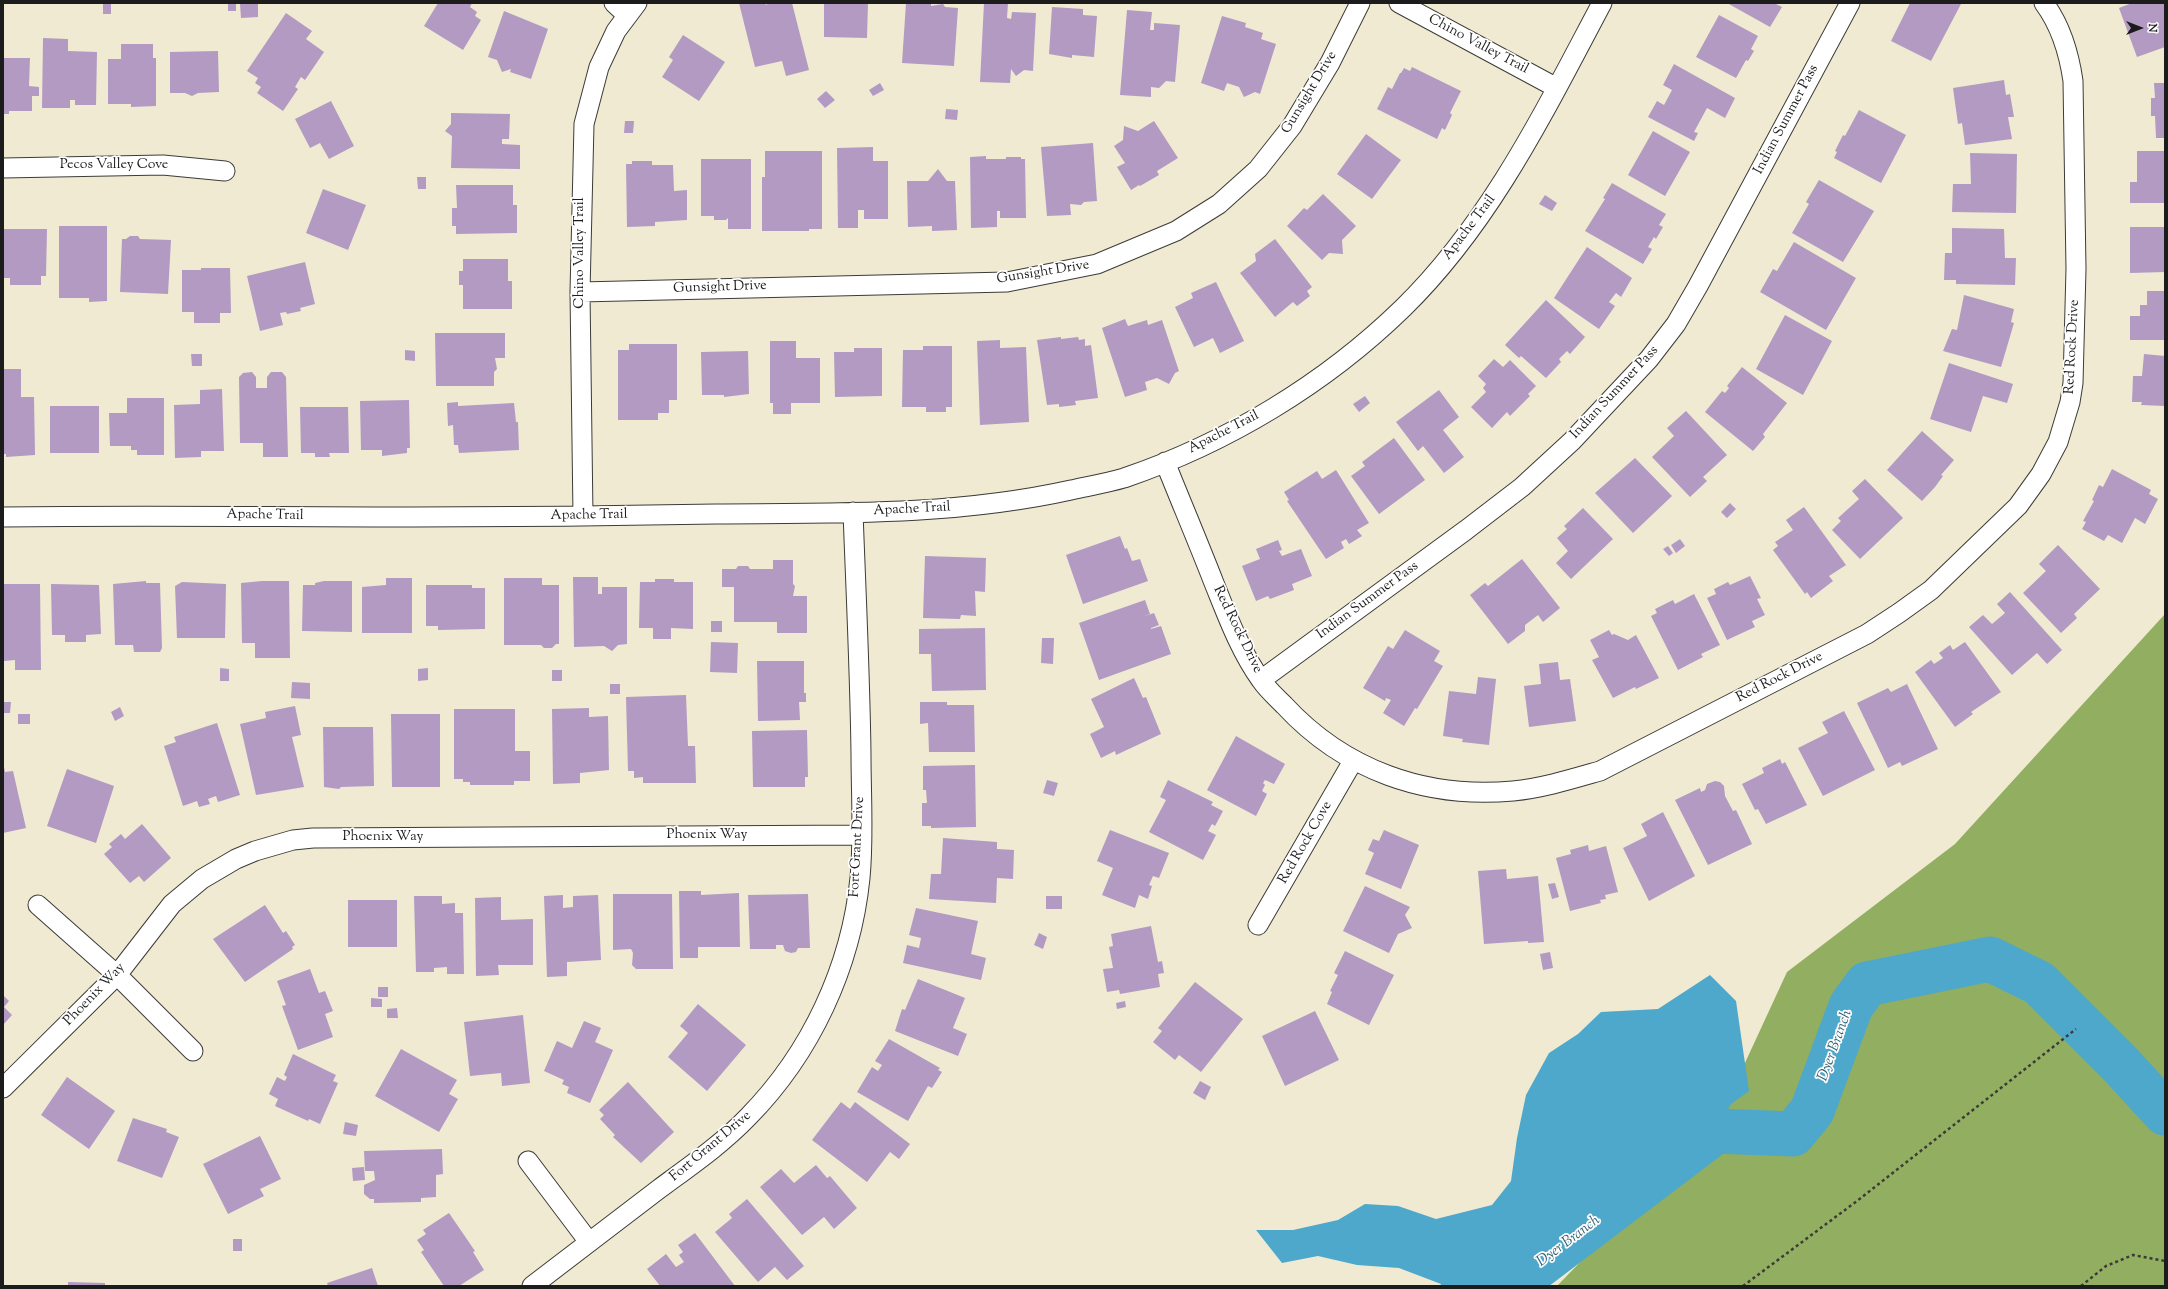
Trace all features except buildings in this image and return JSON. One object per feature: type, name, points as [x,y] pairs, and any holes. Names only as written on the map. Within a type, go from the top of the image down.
[{"type":"street","name":"Gunsight Drive","points":[[580,292],[805,285],[1007,282],[1097,264],[1176,231],[1219,204],[1258,169],[1292,126],[1330,63],[1360,3]]},
{"type":"street","name":"Chino Valley Trail","points":[[1399,3],[1556,88]]},
{"type":"street","name":"Apache Trail","points":[[3,517],[146,515],[403,517],[583,516],[852,512],[942,509],[1032,498],[1120,479],[1222,438],[1280,403],[1341,362],[1404,307],[1448,258],[1479,219],[1510,172],[1602,3]]},
{"type":"street","name":"Indian Summer Pass","points":[[1261,680],[1466,530],[1522,487],[1572,441],[1649,360],[1676,324],[1698,286],[1850,3]]},
{"type":"street","name":"Red Rock Drive","points":[[1165,462],[1232,628],[1261,680],[1300,723],[1325,744],[1353,761],[1402,781],[1422,786],[1467,791],[1512,791],[1557,784],[1600,771],[1867,634],[1931,590],[2018,506],[2041,474],[2058,442],[2070,402],[2073,383],[2076,269],[2074,81],[2071,63],[2060,30],[2044,3]]},
{"type":"street","name":"Chino Valley Trail","points":[[583,516],[580,292],[584,124],[599,67],[626,7]]},
{"type":"street","name":"Pecos Valley Cove","points":[[3,168],[162,165],[225,171]]},
{"type":"street","name":"Fort Grant Drive","points":[[532,1286],[715,1148],[748,1118],[777,1084],[803,1047],[824,1007],[841,966],[852,922],[858,885],[862,835],[861,730],[852,512]]},
{"type":"street","name":"Red Rock Cove","points":[[1258,926],[1353,761]]},
{"type":"street","name":"Phoenix Way","points":[[3,1088],[117,975],[172,904],[202,879],[236,859],[255,851],[293,840],[321,838],[862,835]]},
{"type":"street","points":[[38,905],[117,975],[193,1051]]},
{"type":"street","points":[[528,1161],[590,1242]]},
{"type":"path","points":[[1742,1286],[1857,1201],[2076,1029]]},
{"type":"path","points":[[2081,1286],[2106,1266],[2133,1255],[2165,1261]]},
{"type":"green space","points":[[2165,614],[2165,1286],[1557,1286],[1655,1185],[1744,1065],[1787,972],[1955,844]]},
{"type":"water","points":[[1710,975],[1736,1001],[1749,1091],[1731,1104],[1716,1131],[1669,1177],[1628,1197],[1604,1230],[1575,1238],[1549,1267],[1525,1286],[1440,1286],[1441,1284],[1399,1268],[1357,1265],[1318,1256],[1282,1263],[1256,1230],[1293,1230],[1338,1220],[1365,1204],[1398,1206],[1436,1219],[1492,1205],[1511,1181],[1517,1138],[1526,1095],[1549,1053],[1578,1034],[1601,1012],[1658,1009]]},
{"type":"waterway","name":"Dyer Branch","points":[[1512,1286],[1716,1131],[1793,1134],[1812,1111],[1851,1006],[1867,984],[1990,959],[2039,983],[2122,1066],[2165,1113]]}]
